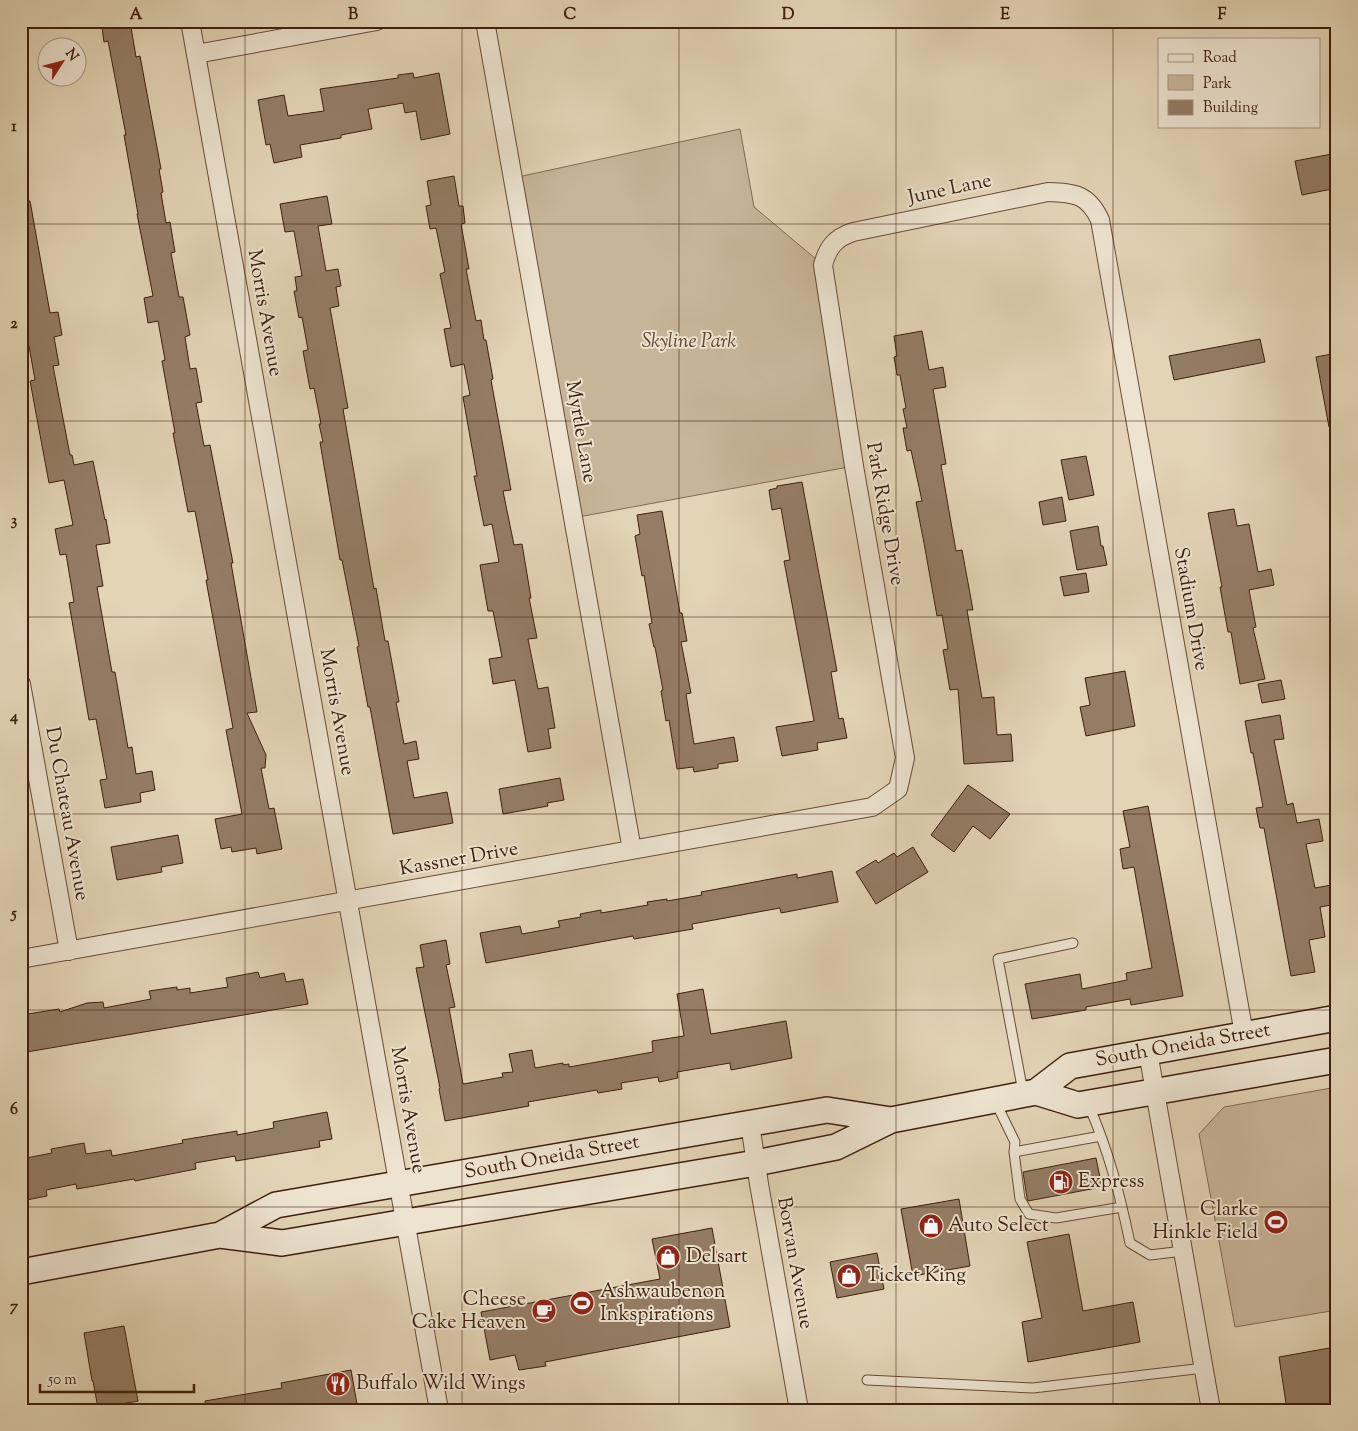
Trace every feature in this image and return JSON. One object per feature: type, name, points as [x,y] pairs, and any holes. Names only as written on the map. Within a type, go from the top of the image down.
[{"type":"street","name":"Morris Avenue","points":[[190,21],[440,1410]]},
{"type":"street","points":[[196,54],[377,21]]},
{"type":"street","name":"Myrtle Lane","points":[[485,21],[632,850]]},
{"type":"street","name":"June Lane","points":[[830,246],[841,236],[853,232],[1048,192],[1068,192],[1082,196]]},
{"type":"street","name":"Stadium Drive","points":[[1082,196],[1094,208],[1100,220],[1244,1034]]},
{"type":"street","name":"Park Ridge Drive","points":[[830,246],[823,266],[854,466],[905,758],[898,789]]},
{"type":"street","name":"Du Chateau Avenue","points":[[21,684],[69,951]]},
{"type":"street","name":"Kassner Drive","points":[[21,960],[872,807],[898,789]]},
{"type":"street","name":"South Oneida Street","points":[[220,1235],[282,1243],[756,1163],[836,1147],[891,1120],[1030,1093],[1070,1066],[1337,1018]]},
{"type":"street","points":[[1148,1052],[1211,1410]]},
{"type":"street","name":"South Oneida Street","points":[[1030,1093],[1078,1105],[1337,1060]]},
{"type":"street","name":"South Oneida Street","points":[[21,1272],[220,1235],[276,1205],[827,1110],[891,1120]]},
{"type":"street","name":"Borvan Avenue","points":[[750,1124],[799,1410]]},
{"type":"lane","points":[[1030,1093],[998,959],[1073,943]]},
{"type":"lane","points":[[995,1100],[1015,1142],[1014,1152],[1020,1199],[1029,1214],[1056,1218],[1122,1207]]},
{"type":"lane","points":[[1087,1103],[1101,1136],[1117,1183],[1130,1243],[1150,1255],[1183,1251]]},
{"type":"lane","points":[[1014,1152],[1101,1136]]},
{"type":"lane","points":[[867,1380],[1033,1388],[1204,1368]]},
{"type":"green space","name":"Skyline Park","points":[[740,129],[754,207],[823,265],[854,466],[573,518],[513,178]]},
{"type":"green space","name":"Clarke Hinkle Field","points":[[1337,1087],[1337,1310],[1235,1327],[1199,1134],[1224,1107]]},
{"type":"building","points":[[101,21],[130,21],[136,57],[140,56],[161,169],[159,169],[163,192],[161,193],[166,223],[170,222],[175,252],[171,253],[179,297],[183,297],[190,335],[185,337],[190,369],[196,368],[202,402],[196,403],[204,446],[210,445],[233,563],[231,563],[257,712],[247,713],[266,755],[265,768],[261,768],[269,809],[274,808],[282,849],[257,854],[256,848],[232,852],[231,847],[221,849],[215,819],[242,814],[226,730],[233,728],[195,511],[188,512],[173,433],[175,433],[162,361],[165,360],[158,321],[148,323],[144,298],[153,296],[137,214],[124,135],[126,135],[108,41],[104,42]]},
{"type":"building","points":[[413,73],[414,78],[439,73],[450,134],[421,140],[416,111],[405,113],[403,103],[368,109],[372,129],[341,135],[341,138],[300,145],[302,157],[274,163],[270,144],[266,145],[258,100],[284,95],[288,116],[324,111],[320,89],[398,78],[398,75]]},
{"type":"building","points":[[1337,153],[1337,188],[1302,195],[1295,161]]},
{"type":"building","points":[[454,176],[459,206],[463,206],[465,223],[461,224],[469,269],[466,269],[476,321],[481,320],[484,340],[486,340],[493,379],[491,380],[511,490],[503,491],[514,545],[522,544],[531,598],[529,598],[537,638],[528,639],[538,689],[548,687],[555,728],[548,729],[551,748],[528,752],[515,680],[493,684],[489,659],[502,657],[493,611],[488,611],[480,565],[499,562],[492,524],[484,526],[474,476],[477,476],[463,397],[470,395],[464,364],[451,367],[444,329],[451,328],[440,274],[445,272],[436,228],[430,229],[426,206],[431,205],[427,181]]},
{"type":"building","points":[[327,196],[332,224],[318,226],[326,271],[338,269],[341,286],[336,287],[339,306],[330,308],[348,408],[343,409],[374,589],[376,588],[385,641],[388,641],[399,702],[396,702],[404,744],[416,741],[419,759],[407,761],[414,798],[447,792],[453,823],[393,834],[357,647],[359,646],[342,560],[340,560],[320,442],[323,442],[319,424],[321,424],[314,388],[310,389],[303,351],[308,350],[302,317],[299,318],[294,291],[297,291],[295,277],[302,276],[294,231],[285,232],[280,204]]},
{"type":"building","points":[[21,201],[30,201],[50,313],[58,312],[62,335],[54,337],[59,365],[53,366],[70,455],[72,455],[74,465],[93,461],[106,519],[110,543],[96,545],[103,586],[97,587],[112,672],[115,672],[128,748],[132,747],[136,774],[152,771],[155,790],[140,793],[141,802],[105,808],[100,780],[107,779],[96,719],[89,720],[69,603],[74,602],[66,554],[60,555],[55,529],[73,525],[64,480],[49,483],[30,381],[35,380],[29,346],[21,348]]},
{"type":"building","points":[[922,331],[929,370],[943,367],[946,387],[933,389],[946,464],[941,465],[956,551],[962,550],[973,610],[967,610],[982,698],[994,697],[997,735],[1011,734],[1013,761],[964,764],[958,689],[950,690],[943,650],[948,649],[942,615],[937,616],[916,502],[922,501],[911,450],[907,451],[903,428],[907,428],[903,409],[906,408],[900,375],[897,375],[894,357],[897,356],[894,336]]},
{"type":"building","points":[[1260,339],[1265,362],[1174,380],[1169,356]]},
{"type":"building","points":[[1337,353],[1337,426],[1329,427],[1316,357]]},
{"type":"building","points":[[1086,456],[1094,495],[1069,500],[1061,460]]},
{"type":"building","points":[[802,482],[837,671],[831,672],[839,719],[843,718],[847,738],[817,743],[818,750],[782,756],[776,727],[814,721],[784,561],[790,560],[781,508],[772,510],[769,490],[777,488],[777,486]]},
{"type":"building","points":[[1062,497],[1066,521],[1043,525],[1039,502]]},
{"type":"building","points":[[1234,509],[1237,526],[1249,524],[1258,572],[1271,569],[1274,585],[1249,590],[1256,627],[1253,628],[1265,679],[1240,684],[1231,632],[1228,632],[1220,587],[1222,587],[1208,513]]},
{"type":"building","points":[[662,511],[680,613],[682,613],[687,641],[681,642],[691,693],[686,694],[694,744],[734,737],[738,761],[718,764],[718,768],[694,772],[693,767],[677,769],[669,720],[666,721],[661,691],[663,690],[649,624],[652,623],[644,575],[642,576],[635,536],[640,534],[637,515]]},
{"type":"building","points":[[1098,526],[1101,546],[1103,546],[1107,565],[1077,570],[1070,531]]},
{"type":"building","points":[[1086,573],[1089,592],[1064,596],[1060,577]]},
{"type":"building","points":[[1125,671],[1135,726],[1086,736],[1080,707],[1090,705],[1085,678]]},
{"type":"building","points":[[1281,680],[1285,699],[1262,703],[1258,684]]},
{"type":"building","points":[[1280,715],[1284,739],[1274,740],[1287,805],[1293,803],[1297,823],[1319,819],[1323,841],[1306,844],[1315,888],[1337,884],[1337,904],[1320,907],[1325,937],[1309,940],[1315,972],[1291,976],[1264,828],[1260,828],[1256,808],[1263,807],[1245,721]]},
{"type":"building","points":[[560,778],[564,800],[547,803],[548,806],[503,814],[499,789]]},
{"type":"building","points":[[968,785],[1010,814],[990,839],[973,826],[954,852],[931,835]]},
{"type":"building","points":[[1148,806],[1183,996],[1131,1005],[1130,999],[1086,1007],[1086,1010],[1032,1019],[1025,984],[1080,974],[1082,989],[1127,980],[1126,973],[1152,968],[1134,867],[1123,869],[1120,849],[1130,847],[1123,811]]},
{"type":"building","points":[[178,835],[183,863],[161,867],[162,872],[117,880],[111,847]]},
{"type":"building","points":[[913,847],[928,872],[876,904],[856,872],[876,860],[878,863],[894,853],[897,857]]},
{"type":"building","points":[[832,871],[838,902],[781,913],[780,908],[692,924],[693,929],[634,939],[633,936],[486,963],[480,933],[520,926],[522,934],[560,927],[558,921],[581,917],[580,914],[601,910],[601,913],[648,905],[647,902],[667,899],[667,901],[702,895],[701,892],[797,874],[797,878]]},
{"type":"building","points":[[446,940],[450,964],[446,965],[455,1007],[449,1008],[463,1084],[503,1077],[502,1073],[513,1072],[509,1054],[532,1050],[535,1068],[563,1063],[563,1065],[569,1064],[569,1067],[653,1052],[652,1041],[684,1036],[677,994],[703,989],[711,1034],[786,1021],[792,1058],[731,1070],[730,1063],[677,1072],[678,1078],[659,1082],[658,1077],[621,1083],[622,1089],[598,1093],[597,1090],[528,1102],[529,1106],[445,1121],[416,968],[424,967],[420,945]]},
{"type":"building","points":[[258,972],[260,978],[284,973],[286,982],[303,979],[308,1004],[21,1053],[21,1015],[59,1009],[60,1012],[87,1003],[103,1002],[104,1008],[151,999],[149,991],[177,987],[177,990],[190,988],[190,993],[228,987],[226,978]]},
{"type":"building","points":[[327,1112],[332,1139],[319,1141],[320,1147],[236,1161],[235,1156],[195,1163],[196,1169],[135,1181],[134,1179],[77,1189],[76,1184],[46,1190],[47,1196],[21,1201],[21,1159],[52,1153],[51,1149],[84,1143],[86,1154],[111,1150],[112,1156],[183,1143],[182,1140],[237,1131],[237,1135],[274,1128],[273,1122]]},
{"type":"building","points":[[1096,1158],[1102,1187],[1028,1201],[1023,1172]]},
{"type":"building","points":[[959,1199],[970,1266],[913,1276],[901,1209]]},
{"type":"building","points":[[712,1228],[730,1327],[545,1362],[546,1366],[519,1370],[515,1355],[490,1360],[481,1312],[660,1279],[652,1239]]},
{"type":"building","points":[[1069,1234],[1083,1311],[1133,1302],[1140,1342],[1028,1362],[1022,1322],[1042,1318],[1027,1242]]},
{"type":"building","points":[[877,1253],[884,1289],[837,1298],[830,1262]]},
{"type":"building","points":[[124,1326],[138,1401],[98,1408],[84,1333]]},
{"type":"building","points":[[1335,1347],[1337,1359],[1337,1410],[1287,1410],[1279,1357]]},
{"type":"building","points":[[351,1370],[358,1410],[206,1410],[205,1401],[282,1388],[281,1383]]},
{"type":"place","name":"Express","points":[[1061,1182]]},
{"type":"place","name":"Clarke Hinkle Field","points":[[1276,1222]]},
{"type":"place","name":"Auto Select","points":[[931,1226]]},
{"type":"place","name":"Delsart","points":[[668,1257]]},
{"type":"place","name":"Ticket King","points":[[849,1276]]},
{"type":"place","name":"Ashwaubenon Inkspirations","points":[[582,1303]]},
{"type":"place","name":"Cheese Cake Heaven","points":[[544,1311]]},
{"type":"place","name":"Buffalo Wild Wings","points":[[338,1384]]}]
